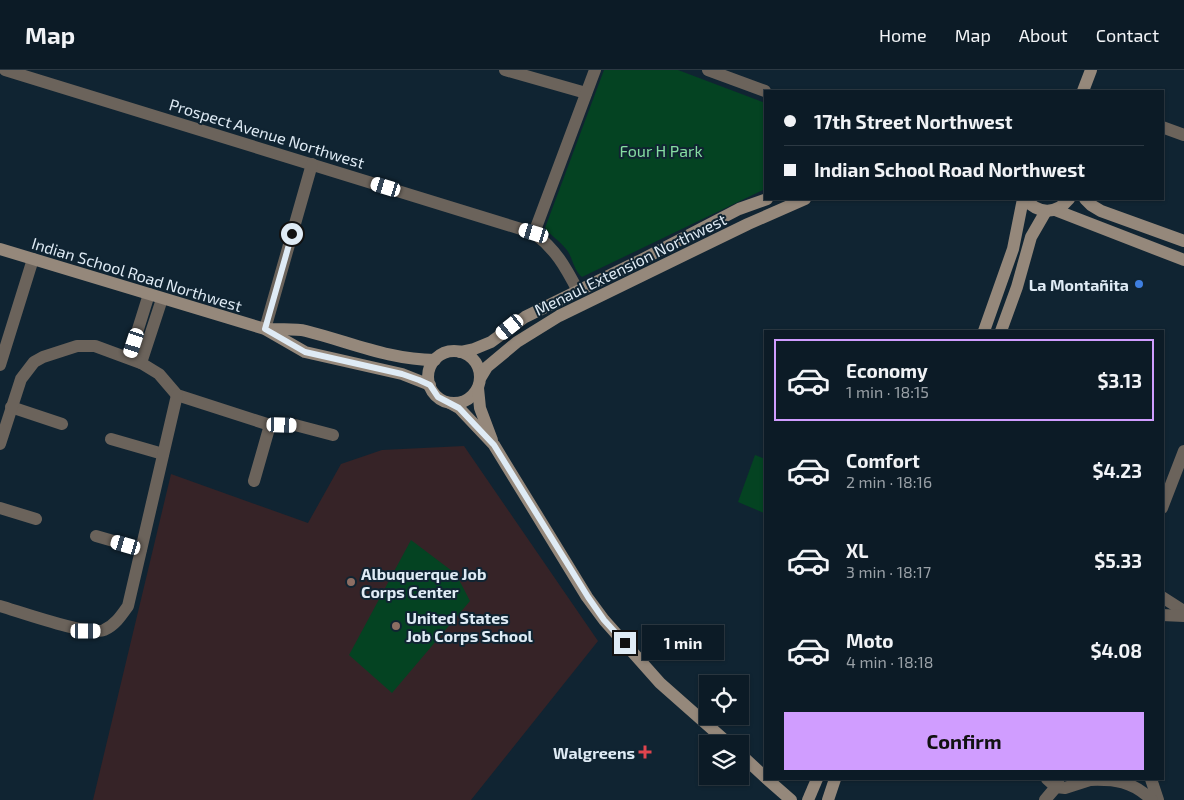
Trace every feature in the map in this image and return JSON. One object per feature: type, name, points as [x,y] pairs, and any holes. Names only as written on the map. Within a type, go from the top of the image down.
[{"type":"main road","points":[[1083,90],[1091,70]]},
{"type":"main road","name":"Menaul Extension Northwest","points":[[460,352],[491,342],[525,316],[739,209],[764,200]]},
{"type":"main road","name":"Menaul Extension Northwest","points":[[479,383],[487,367],[517,342],[559,316],[748,224],[803,200]]},
{"type":"main road","points":[[984,330],[1013,249],[1024,200]]},
{"type":"main road","points":[[1025,200],[1038,210],[1050,211],[1184,260]]},
{"type":"main road","points":[[1001,330],[1032,237],[1050,211],[1062,206],[1068,200]]},
{"type":"main road","points":[[1086,200],[1101,211],[1184,241]]},
{"type":"main road","name":"Indian School Road Northwest","points":[[0,249],[265,329],[305,352],[402,374],[430,385]]},
{"type":"main road","name":"Indian School Road Northwest","points":[[265,329],[304,331],[396,357],[414,360],[435,360]]},
{"type":"main road","points":[[494,445],[480,408],[479,368],[468,355],[460,352],[444,353],[435,360],[429,372],[430,385],[438,397],[459,408],[494,445],[604,620],[660,683],[719,735]]},
{"type":"main road","points":[[450,403],[459,403],[467,400],[473,395],[479,383]]},
{"type":"main road","points":[[749,762],[764,776]]},
{"type":"main road","points":[[768,780],[790,800]]},
{"type":"main road","points":[[808,800],[816,780]]},
{"type":"main road","points":[[828,800],[835,780]]},
{"type":"street","name":"Prospect Avenue Northwest","points":[[5,70],[534,233],[548,243],[562,261],[578,291]]},
{"type":"street","points":[[505,70],[586,93]]},
{"type":"street","points":[[534,233],[595,70]]},
{"type":"street","points":[[708,70],[764,91]]},
{"type":"street","points":[[1164,128],[1184,135]]},
{"type":"street","points":[[265,329],[312,164]]},
{"type":"street","points":[[0,364],[33,258]]},
{"type":"street","points":[[135,361],[149,294]]},
{"type":"street","points":[[135,361],[162,298]]},
{"type":"street","points":[[0,444],[21,379],[34,362],[43,357],[77,346],[96,346],[135,361],[159,374],[177,395],[270,424],[295,425],[333,435]]},
{"type":"street","points":[[0,606],[86,631],[102,632],[118,621],[128,606],[177,395]]},
{"type":"street","points":[[11,407],[62,424]]},
{"type":"street","points":[[254,481],[270,424]]},
{"type":"street","points":[[111,439],[163,454]]},
{"type":"street","points":[[1164,503],[1184,451]]},
{"type":"street","points":[[0,508],[36,519]]},
{"type":"street","points":[[96,536],[141,549]]},
{"type":"street","points":[[1164,598],[1184,611]]},
{"type":"street","points":[[1164,615],[1184,616]]},
{"type":"street","points":[[1045,800],[1054,782],[1066,788],[1088,780]]},
{"type":"street","points":[[1110,780],[1123,782],[1135,787],[1152,800]]},
{"type":"street","points":[[1151,780],[1158,800]]},
{"type":"shaded area","name":"Albuquerque Job Corps Center","points":[[464,446],[598,641],[471,800],[93,800],[171,474],[308,523],[341,464],[382,450]]},
{"type":"green space","name":"Four H Park","points":[[604,70],[678,70],[764,103],[764,189],[582,277],[566,249],[545,228]]},
{"type":"green space","points":[[755,455],[764,459],[764,513],[738,502]]},
{"type":"green space","points":[[411,540],[456,574],[470,601],[392,693],[349,655]]},
{"type":"place","name":"La Montañita","points":[[1139,284]]},
{"type":"place","name":"Albuquerque Job Corps Center","points":[[351,582]]},
{"type":"place","name":"United States Job Corps School","points":[[396,626]]},
{"type":"place","name":"Walgreens","points":[[645,752]]},
{"type":"route","points":[[292,234],[265,329],[305,352],[402,374],[419,380],[430,385],[438,397],[459,408],[494,445],[588,597],[604,620],[625,643]]}]
